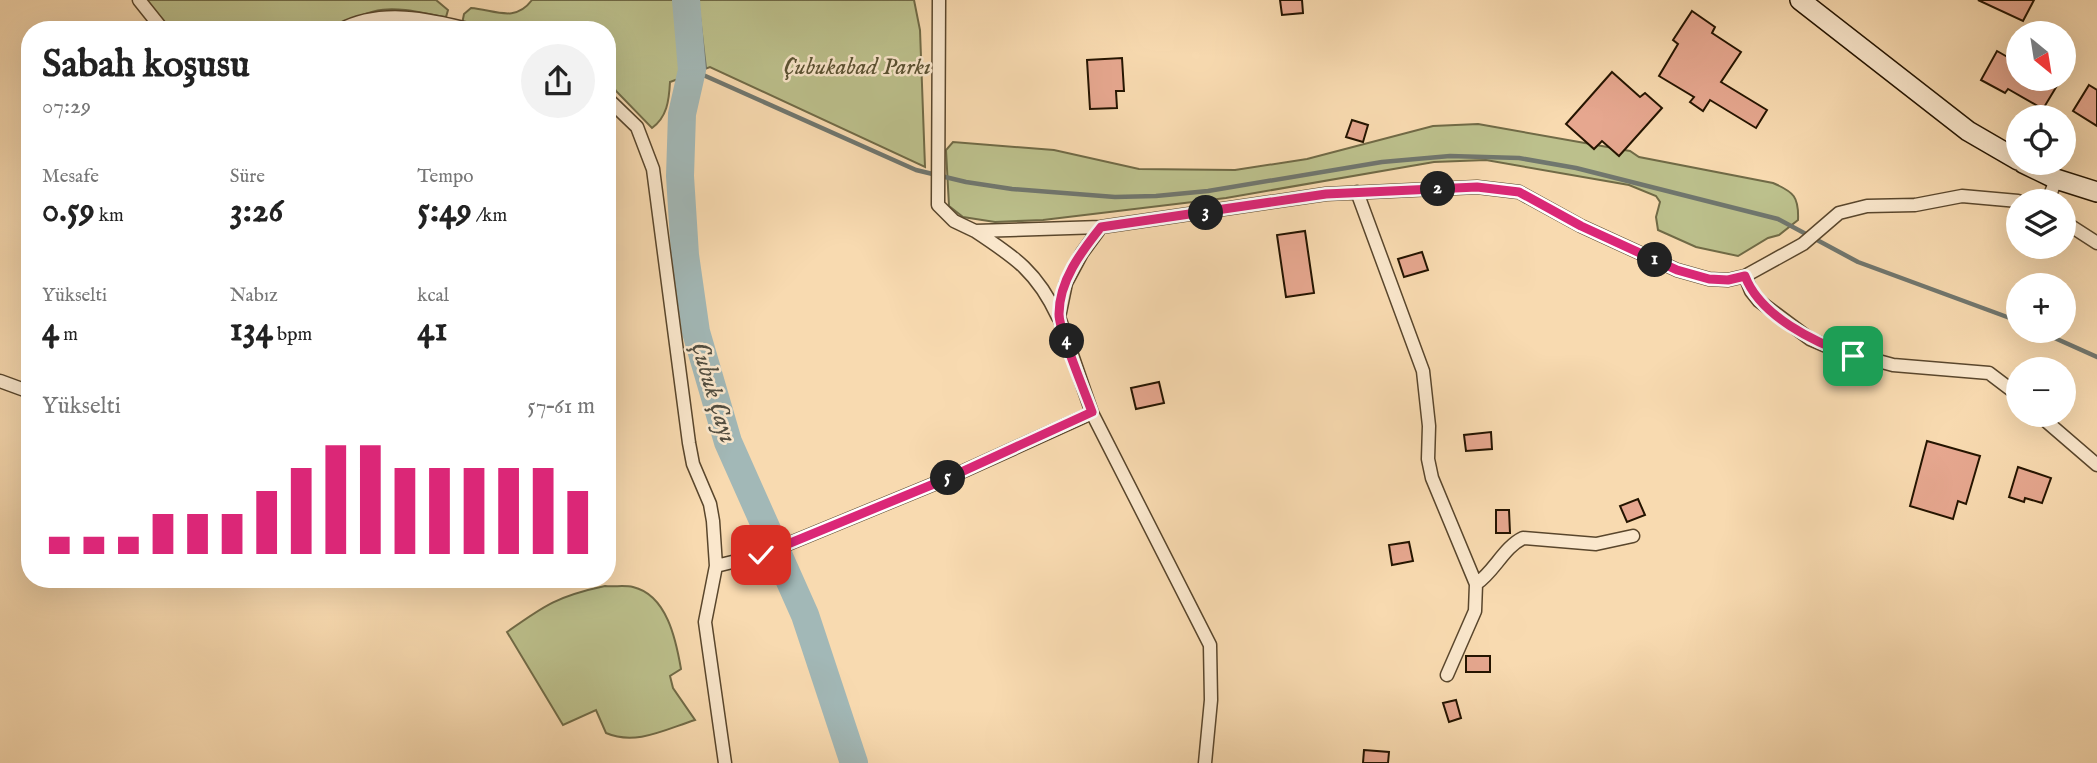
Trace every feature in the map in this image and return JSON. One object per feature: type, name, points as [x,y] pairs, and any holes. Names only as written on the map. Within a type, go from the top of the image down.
[{"type":"main road","points":[[1800,0],[1968,131],[2006,153]]},
{"type":"main road","points":[[2048,175],[2097,192]]},
{"type":"street","points":[[139,0],[156,21]]},
{"type":"street","points":[[939,0],[941,37],[936,154],[938,205],[946,216],[975,231],[1029,270],[1047,292],[1059,317],[1092,412],[1209,645],[1211,700],[1205,763]]},
{"type":"street","points":[[362,21],[372,17],[398,17],[437,21]]},
{"type":"street","points":[[616,107],[637,127],[653,169],[689,443],[695,472],[710,504],[716,566],[705,622],[725,763]]},
{"type":"street","points":[[2051,189],[2056,179]]},
{"type":"street","points":[[975,231],[1101,227],[1326,194],[1477,187],[1519,192],[1581,226],[1677,270],[1709,279],[1728,280],[1745,276],[1802,244],[1839,213],[1867,206],[1914,205],[1962,196],[2006,200]]},
{"type":"street","points":[[1357,192],[1423,371],[1429,426],[1428,459],[1432,478],[1476,584],[1475,611],[1447,675]]},
{"type":"street","points":[[1059,317],[1062,293],[1070,275],[1101,227]]},
{"type":"street","points":[[2076,230],[2097,243]]},
{"type":"street","points":[[1745,276],[1759,301],[1810,339],[1831,348],[1893,365],[1989,373],[2006,386]]},
{"type":"street","points":[[0,381],[21,389]]},
{"type":"street","points":[[716,566],[761,555],[946,479],[1092,412]]},
{"type":"street","points":[[2053,427],[2097,465]]},
{"type":"street","points":[[1476,584],[1492,572],[1515,542],[1524,538],[1596,544],[1633,536]]},
{"type":"green space","points":[[144,0],[436,0],[448,10],[446,17],[389,9],[364,14],[348,21],[162,21]]},
{"type":"green space","name":"Çubukabad Parkı","points":[[532,0],[914,0],[920,30],[925,167],[710,67],[670,82],[666,108],[661,119],[652,128],[616,91],[616,21],[463,21],[464,14],[471,8],[512,13]]},
{"type":"green space","points":[[1478,124],[1630,151],[1639,157],[1773,183],[1794,196],[1798,220],[1779,235],[1768,238],[1738,256],[1696,247],[1658,230],[1656,217],[1660,202],[1656,196],[1629,185],[1486,160],[1434,162],[1226,198],[1043,220],[995,222],[963,217],[949,206],[946,150],[953,142],[1054,150],[1139,169],[1235,170],[1307,159],[1433,126]]},
{"type":"green space","points":[[630,586],[654,599],[668,620],[676,645],[681,669],[670,676],[673,688],[695,720],[651,735],[628,738],[606,733],[596,710],[563,725],[507,632],[553,603],[598,588]]},
{"type":"water","points":[[676,0],[698,0],[706,68],[684,73]]},
{"type":"building","points":[[1280,0],[1302,0],[1303,13],[1282,15]]},
{"type":"building","points":[[1978,0],[2034,0],[2023,21]]},
{"type":"building","points":[[1692,11],[1715,27],[1712,33],[1741,52],[1721,82],[1767,110],[1756,128],[1710,100],[1703,111],[1690,102],[1694,97],[1659,76],[1678,44],[1673,40]]},
{"type":"building","points":[[1997,51],[2006,56],[2005,93],[1981,80]]},
{"type":"building","points":[[1122,58],[1124,91],[1116,91],[1117,108],[1090,109],[1087,60]]},
{"type":"building","points":[[1612,72],[1640,97],[1645,93],[1662,108],[1619,156],[1602,141],[1594,149],[1566,124]]},
{"type":"building","points":[[2089,85],[2097,90],[2097,126],[2076,113],[2076,106]]},
{"type":"building","points":[[2012,91],[2054,91],[2045,105],[2036,105]]},
{"type":"building","points":[[1352,120],[1368,125],[1363,142],[1346,137]]},
{"type":"building","points":[[1305,231],[1314,293],[1286,297],[1277,235]]},
{"type":"building","points":[[1422,252],[1428,270],[1404,277],[1398,259]]},
{"type":"building","points":[[1159,382],[1164,403],[1136,409],[1131,388]]},
{"type":"building","points":[[1491,432],[1492,449],[1466,451],[1464,435]]},
{"type":"building","points":[[1927,441],[1980,456],[1966,504],[1958,501],[1953,519],[1910,506]]},
{"type":"building","points":[[2018,467],[2051,478],[2042,503],[2025,498],[2024,502],[2009,497]]},
{"type":"building","points":[[1638,499],[1645,515],[1627,522],[1620,506]]},
{"type":"building","points":[[1496,510],[1509,510],[1510,533],[1496,533]]},
{"type":"building","points":[[1409,542],[1413,561],[1392,565],[1389,545]]},
{"type":"building","points":[[1466,656],[1490,656],[1490,672],[1466,672]]},
{"type":"building","points":[[1456,700],[1461,718],[1449,722],[1443,703]]},
{"type":"building","points":[[1364,750],[1389,752],[1388,763],[1363,763]]},
{"type":"waterway","name":"Çubuk Çayı","points":[[686,0],[692,70],[682,114],[680,176],[685,255],[696,332],[728,442],[805,615],[854,763]]},
{"type":"waterway","points":[[692,70],[916,170],[1012,189],[1115,197],[1156,196],[1208,191],[1382,162],[1450,156],[1519,158],[1576,168],[1778,219],[1858,262],[2006,317]]},
{"type":"waterway","points":[[2066,343],[2097,357]]},
{"type":"route","points":[[761,555],[946,479],[1092,412],[1059,317],[1062,293],[1073,267],[1101,227],[1326,194],[1477,187],[1519,192],[1581,226],[1677,270],[1709,279],[1728,280],[1745,276],[1759,301],[1810,339],[1853,356]]}]
